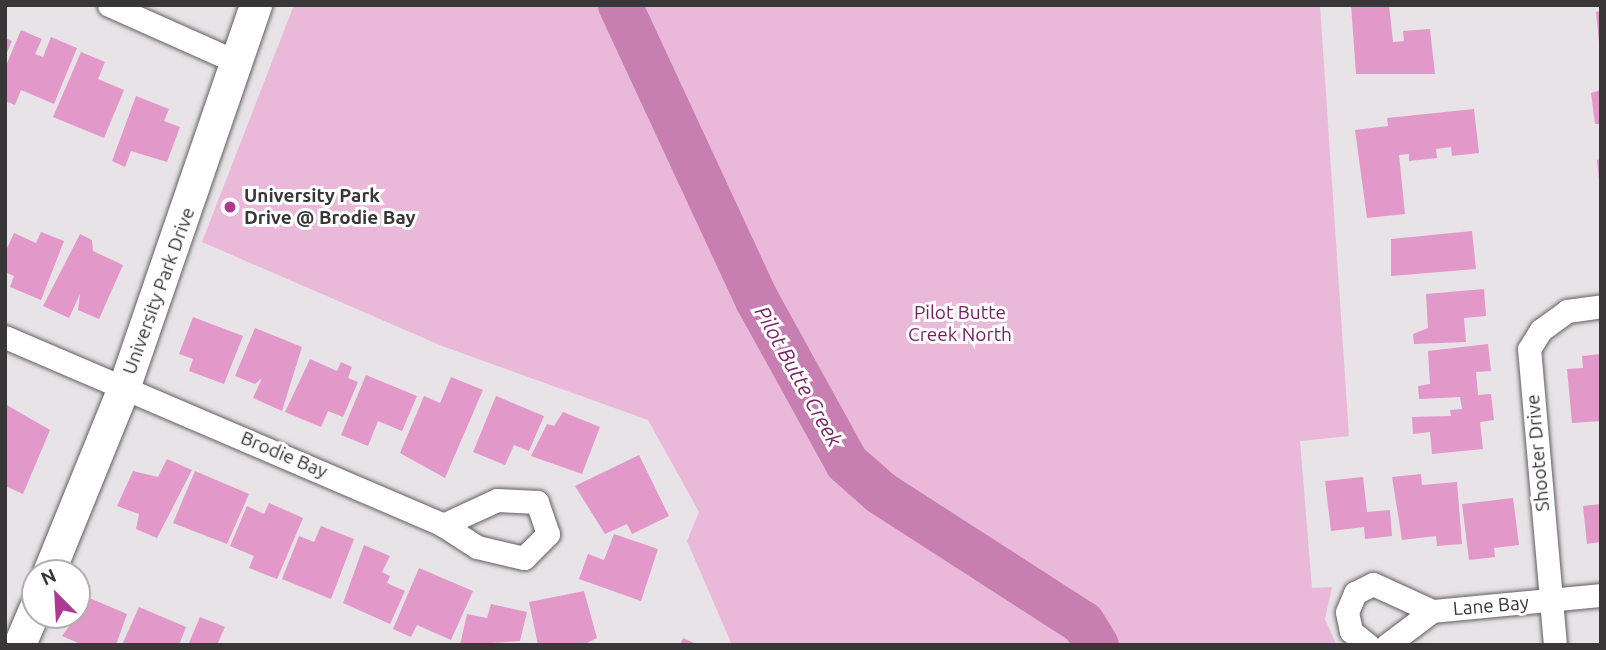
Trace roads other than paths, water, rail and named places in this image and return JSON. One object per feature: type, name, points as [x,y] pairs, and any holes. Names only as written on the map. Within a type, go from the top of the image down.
[{"type":"street","points":[[109,5],[239,63]]},
{"type":"street","name":"University Park Drive","points":[[55,559],[125,386],[239,63],[256,5]]},
{"type":"street","name":"Shooter Drive","points":[[1555,645],[1530,349],[1541,330],[1567,311],[1601,306]]},
{"type":"street","name":"Brodie Bay","points":[[5,337],[125,386],[443,525]]},
{"type":"street","name":"Lane Bay","points":[[1368,645],[1347,622],[1349,602],[1364,587],[1384,584],[1432,611]]},
{"type":"street","name":"Lane Bay","points":[[1387,645],[1432,611],[1601,595]]},
{"type":"waterway","name":"Pilot Butte Creek","points":[[620,5],[757,300],[847,463],[881,493],[1083,623],[1097,645]]},
{"type":"waterway","points":[[642,54],[649,40]]},
{"type":"place","name":"University Park Drive @ Brodie Bay","points":[[230,207]]},
{"type":"park label","name":"Pilot Butte Creek North","points":[[960,324]]}]
